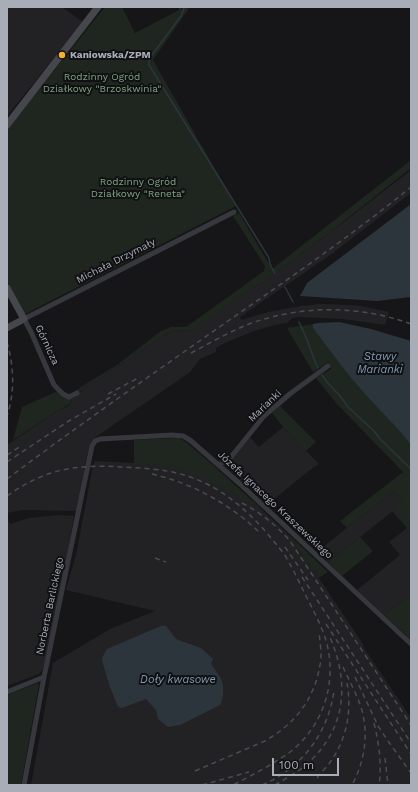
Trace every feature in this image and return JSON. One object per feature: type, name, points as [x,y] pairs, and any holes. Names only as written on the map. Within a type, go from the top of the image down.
[{"type":"street","points":[[7,124],[98,7]]},
{"type":"street","name":"Michała Drzymały","points":[[7,328],[234,212]]},
{"type":"street","name":"Górnicza","points":[[7,288],[34,339],[54,385],[63,394],[69,397],[78,393]]},
{"type":"street","name":"Marianki","points":[[219,465],[231,456],[264,416],[328,366]]},
{"type":"street","name":"Józefa Ignacego Kraszewskiego","points":[[104,438],[166,435],[180,436],[190,440],[219,465],[411,644]]},
{"type":"street","name":"Norberta Barlickiego","points":[[24,785],[44,677],[92,446],[95,441],[104,438]]},
{"type":"street","points":[[7,692],[44,677]]},
{"type":"shaded area","points":[[7,7],[62,7],[83,22],[7,116]]},
{"type":"shaded area","points":[[411,170],[411,193],[333,253],[240,317],[241,320],[268,312],[300,306],[322,304],[350,305],[389,312],[385,325],[343,319],[301,317],[292,318],[287,323],[254,331],[227,342],[216,348],[216,352],[200,359],[190,372],[93,439],[86,461],[77,511],[23,510],[7,513],[7,445],[56,412],[70,405],[72,399],[84,388],[165,334],[179,330],[189,331],[254,287],[264,282]]},
{"type":"shaded area","points":[[283,427],[319,464],[268,504],[224,465],[250,437],[259,447]]},
{"type":"shaded area","points":[[179,438],[212,464],[287,533],[363,644],[364,648],[411,718],[411,785],[31,785],[53,663],[110,629],[155,611],[66,590],[76,555],[93,465],[95,461],[134,463],[134,440]]},
{"type":"shaded area","points":[[393,491],[403,503],[328,562],[318,551]]},
{"type":"shaded area","points":[[57,515],[74,516],[64,572],[43,669],[39,674],[7,686],[7,517],[10,524],[29,518]]},
{"type":"shaded area","points":[[411,525],[411,594],[384,615],[357,590],[400,555],[389,542]]},
{"type":"green space","name":"Rodzinny Ogród Działkowy \"Reneta\"","points":[[105,7],[122,7],[135,33],[179,10],[178,7],[190,7],[153,60],[236,206],[25,314],[7,281],[7,129]]},
{"type":"green space","points":[[411,160],[411,168],[264,282],[254,287],[193,330],[172,331],[165,334],[84,388],[72,399],[70,404],[13,440],[22,407],[60,390],[69,395],[117,365],[161,331],[171,327],[186,327],[264,271],[265,266],[233,216],[239,213],[272,269]]},
{"type":"green space","points":[[313,324],[313,328],[336,359],[401,431],[411,445],[411,525],[407,528],[392,511],[402,502],[393,491],[347,528],[340,521],[403,472],[336,403],[316,378],[331,369],[329,362],[313,372],[287,328]]},
{"type":"green space","points":[[280,406],[316,442],[306,451],[272,413]]},
{"type":"green space","points":[[179,438],[187,443],[262,509],[207,480],[179,469],[134,463],[134,440]]},
{"type":"green space","points":[[287,533],[328,572],[319,578]]},
{"type":"green space","points":[[360,537],[373,551],[342,576],[328,562]]},
{"type":"green space","points":[[411,594],[411,640],[384,615]]},
{"type":"green space","points":[[38,683],[21,785],[7,785],[7,695]]},
{"type":"water","points":[[411,204],[411,297],[377,301],[300,296],[307,283]]},
{"type":"water","name":"Stawy Marianki","points":[[339,322],[371,329],[411,341],[411,445],[401,432],[352,379],[313,328],[313,324]]},
{"type":"water","name":"Doły kwasowe","points":[[161,626],[166,626],[176,639],[201,648],[213,659],[211,664],[221,678],[223,686],[223,696],[220,705],[180,725],[168,727],[158,719],[156,710],[146,699],[122,708],[118,707],[110,687],[102,658],[107,649]]},
{"type":"waterway","points":[[183,7],[184,9],[181,16],[149,59],[149,65],[269,258],[275,274]]},
{"type":"waterway","points":[[285,287],[293,302]]},
{"type":"waterway","points":[[299,322],[318,368]]},
{"type":"waterway","points":[[322,375],[348,407],[411,469]]},
{"type":"railway","points":[[7,479],[117,399],[321,256],[411,187]]},
{"type":"railway","points":[[191,353],[249,324],[289,313],[330,310],[351,311],[371,313],[411,324]]},
{"type":"railway","points":[[7,342],[13,379],[10,407],[7,416]]},
{"type":"railway","points":[[108,394],[140,377]]},
{"type":"railway","points":[[7,462],[67,422],[116,394]]},
{"type":"railway","points":[[7,455],[21,446]]},
{"type":"railway","points":[[7,496],[35,480],[61,470],[90,466],[105,466],[169,471],[196,479],[230,498],[258,523],[286,557],[317,618],[327,644],[330,672],[326,699],[315,724],[307,736],[297,746],[270,765],[233,785]]},
{"type":"railway","points":[[152,474],[182,483],[211,496],[250,523],[261,534]]},
{"type":"railway","points":[[242,503],[268,520],[290,541],[411,725]]},
{"type":"railway","points":[[285,547],[308,580]]},
{"type":"railway","points":[[155,558],[166,562]]},
{"type":"railway","points":[[302,577],[411,743]]},
{"type":"railway","points":[[326,624],[411,754]]},
{"type":"railway","points":[[195,771],[265,741],[283,729],[298,714],[310,696],[318,675],[321,657],[319,633]]},
{"type":"railway","points":[[275,785],[306,765],[320,751],[330,736],[337,720],[341,704],[342,687],[336,653],[329,635]]},
{"type":"railway","points":[[343,667],[361,707],[365,727],[363,757],[352,785]]},
{"type":"railway","points":[[355,677],[378,726],[411,773]]},
{"type":"railway","points":[[317,778],[329,763],[341,743],[347,724],[349,703],[347,683]]},
{"type":"railway","points":[[262,785],[289,769],[301,759],[311,747],[326,721],[334,691]]},
{"type":"railway","points":[[374,723],[380,754],[379,785]]},
{"type":"railway","points":[[385,758],[388,785]]},
{"type":"railway","points":[[202,785],[249,772]]},
{"type":"place","name":"Kaniowska/ZPM","points":[[62,55]]},
{"type":"park label","name":"Rodzinny Ogród Działkowy \"Brzoskwinia\"","points":[[102,82]]}]
